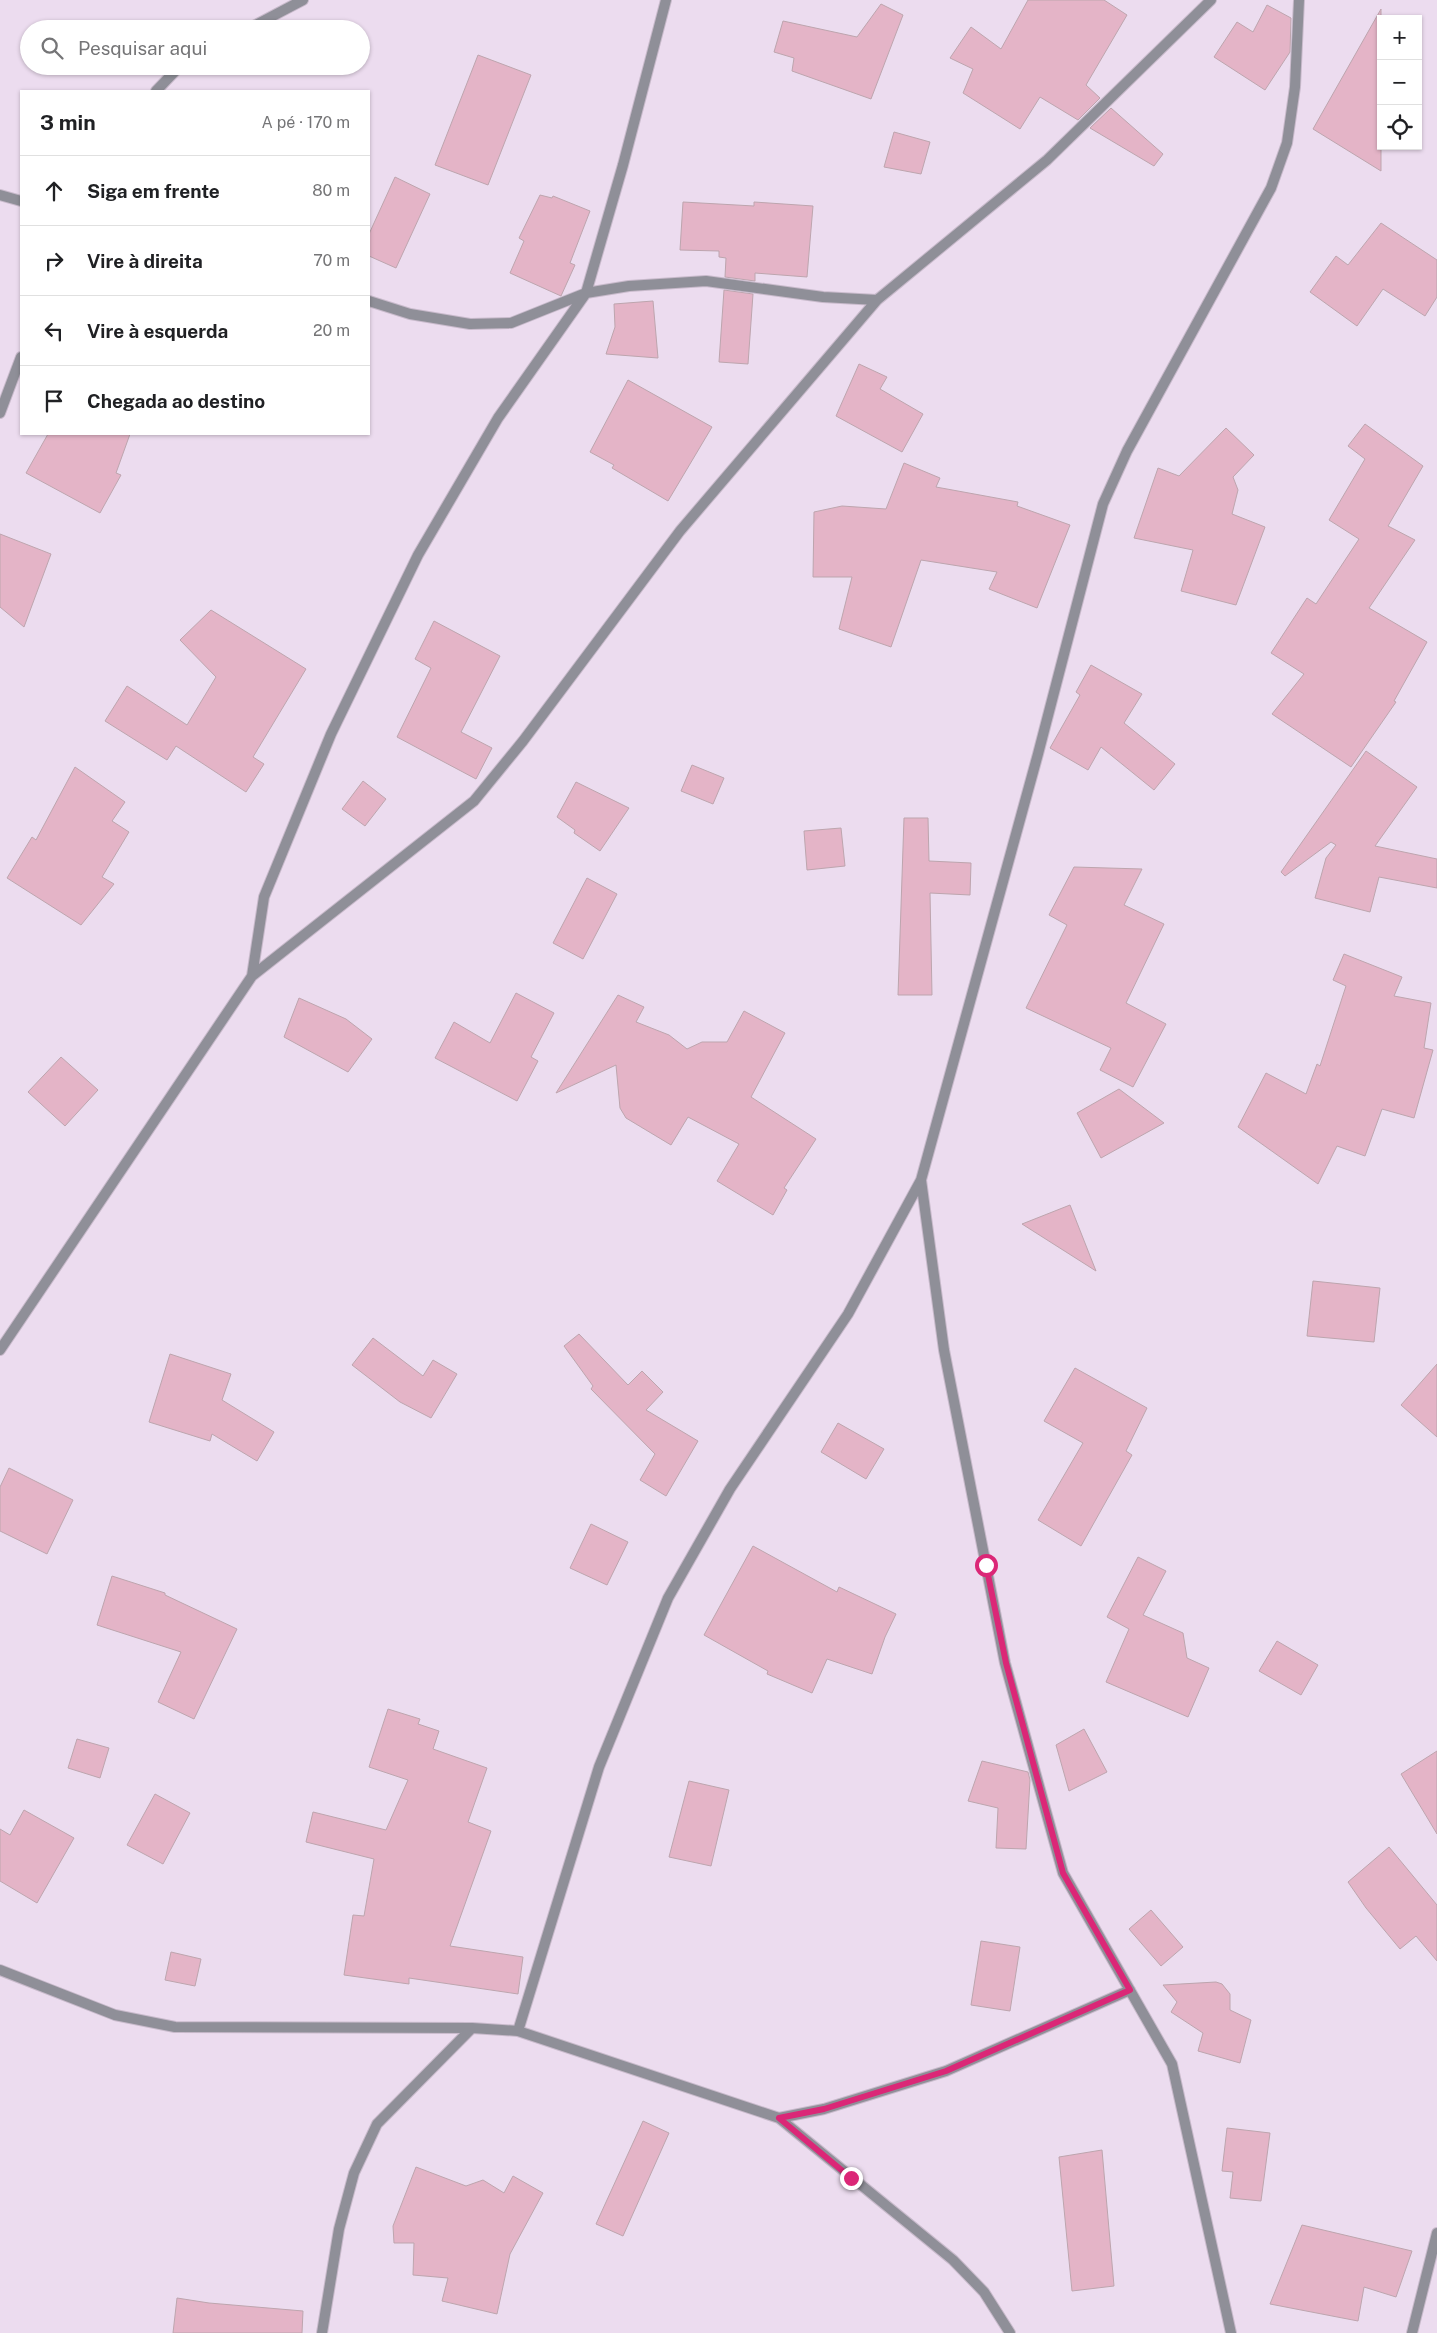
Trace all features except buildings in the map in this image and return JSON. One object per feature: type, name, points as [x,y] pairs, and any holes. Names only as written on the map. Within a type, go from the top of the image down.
[{"type":"street","points":[[265,20],[303,0]]},
{"type":"street","points":[[252,976],[264,897],[331,734],[418,555],[498,418],[586,294],[623,165],[666,0]]},
{"type":"street","points":[[0,1350],[252,976],[474,801],[523,741],[680,530],[877,300],[1047,160],[1211,0]]},
{"type":"street","points":[[518,2031],[599,1767],[668,1598],[730,1490],[848,1314],[921,1180],[1038,754],[1103,504],[1127,450],[1271,188],[1287,143],[1295,87],[1299,0]]},
{"type":"street","points":[[157,90],[171,75]]},
{"type":"street","points":[[0,196],[20,201]]},
{"type":"street","points":[[370,302],[410,314],[470,324],[511,323],[586,294],[629,286],[706,281],[823,297],[877,300]]},
{"type":"street","points":[[0,413],[20,360]]},
{"type":"street","points":[[921,1180],[944,1350],[1006,1663],[1063,1873],[1172,2064],[1231,2333]]},
{"type":"street","points":[[0,1970],[115,2016],[175,2027],[472,2028],[518,2031],[779,2118],[953,2260],[984,2292],[1010,2333]]},
{"type":"street","points":[[779,2118],[824,2109],[946,2071],[1130,1990]]},
{"type":"street","points":[[322,2333],[339,2229],[354,2172],[377,2124],[472,2028]]},
{"type":"street","points":[[1412,2333],[1437,2233]]},
{"type":"route","points":[[851,2178],[779,2118],[824,2109],[946,2071],[1130,1990],[1063,1873],[1006,1663],[986,1565]]}]
